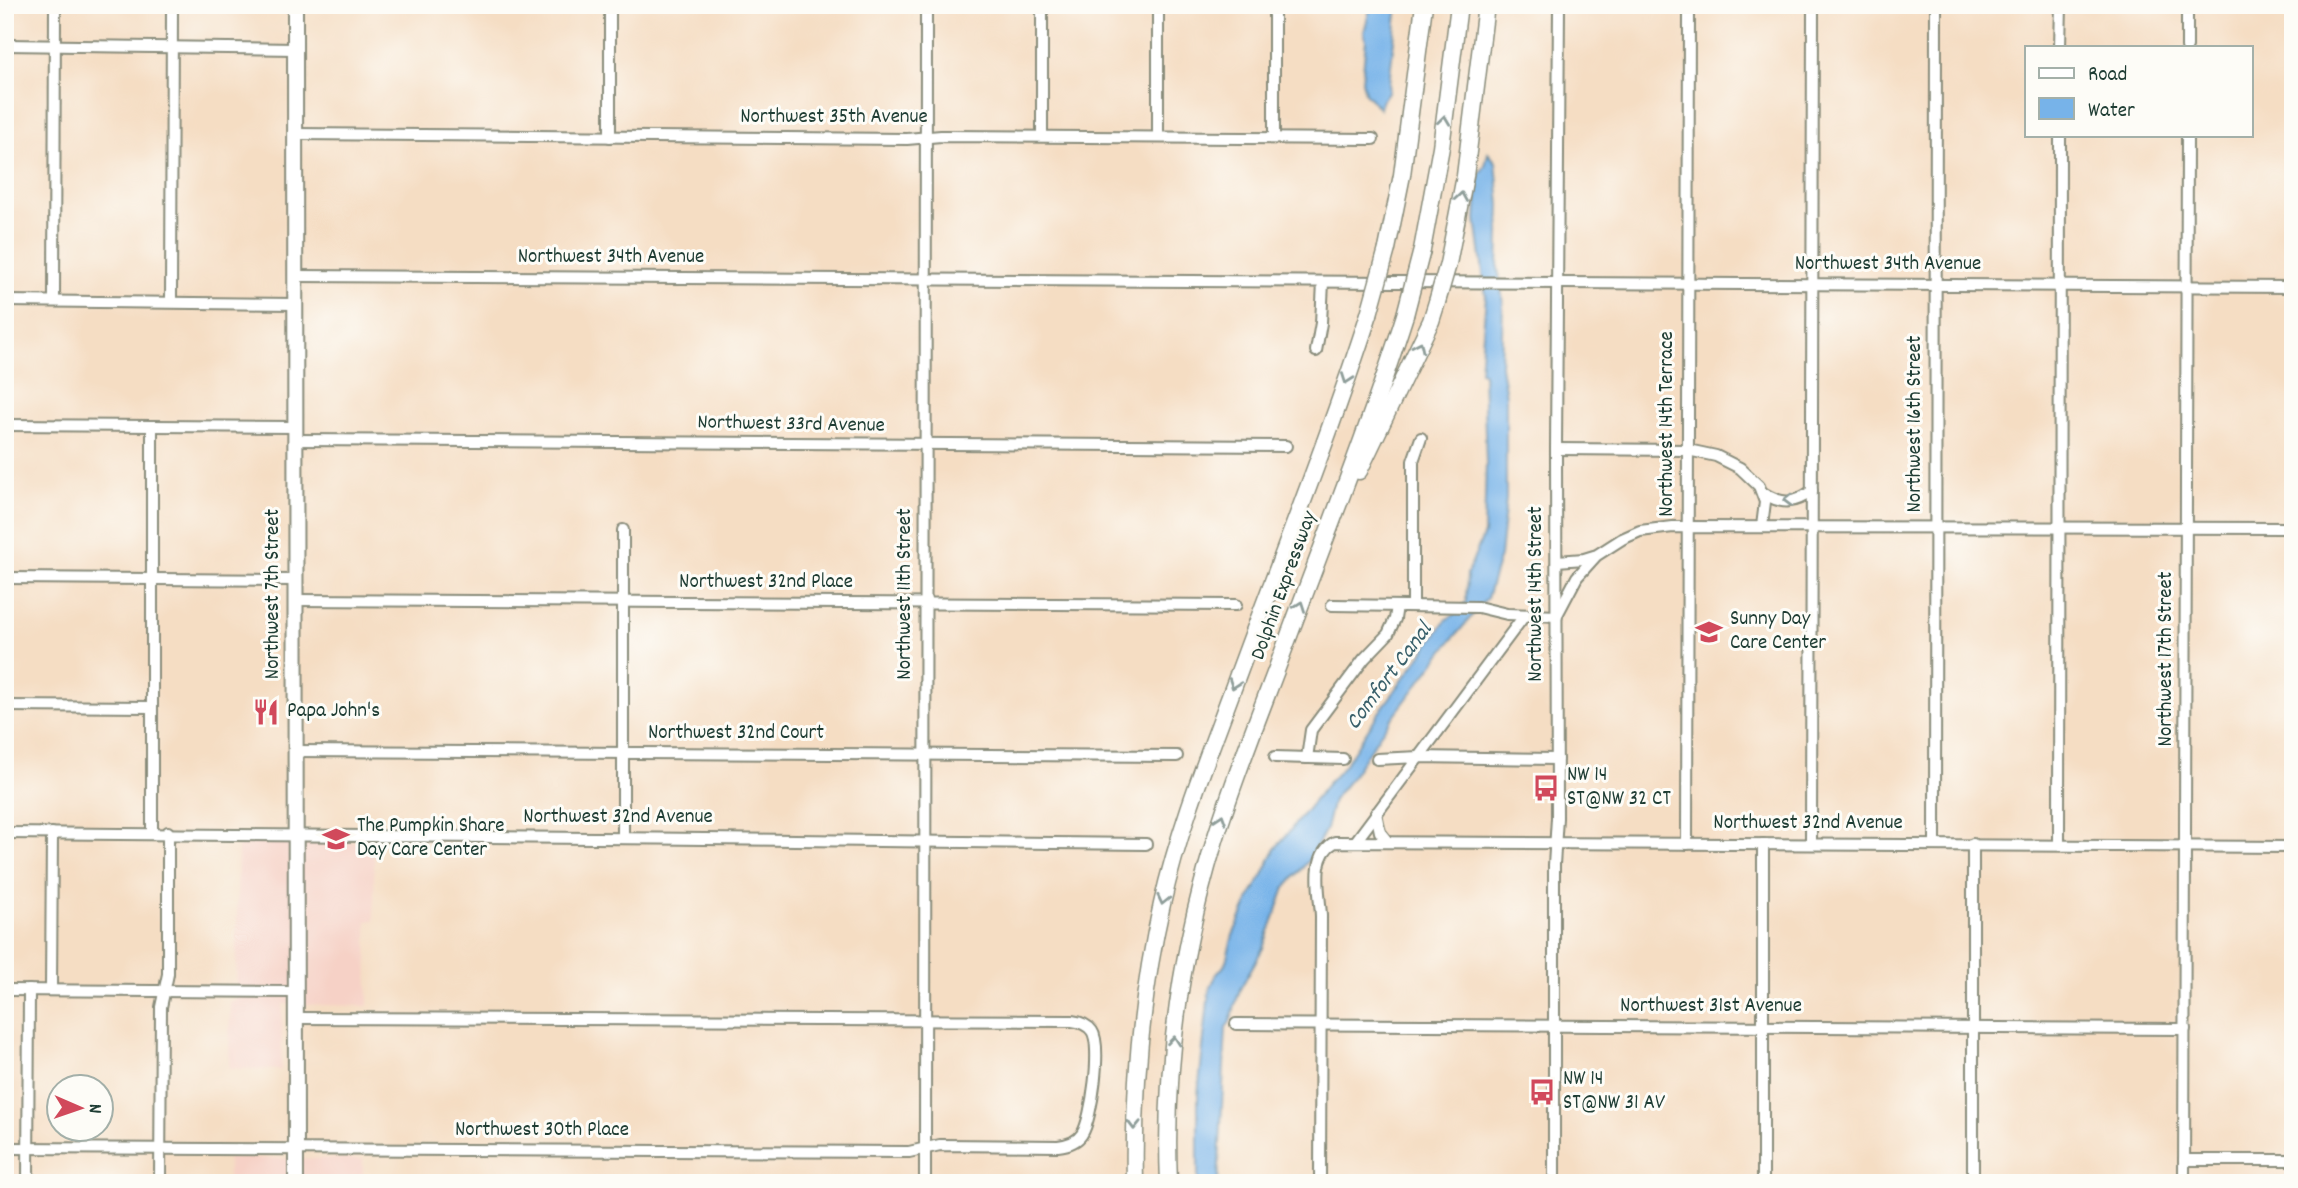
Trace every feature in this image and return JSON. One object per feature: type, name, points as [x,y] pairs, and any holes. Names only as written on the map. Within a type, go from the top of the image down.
[{"type":"highway","points":[[1413,5],[1414,80]]},
{"type":"highway","name":"Dolphin Expressway","points":[[1135,1183],[1135,1099],[1142,1014],[1154,940],[1171,865],[1199,777],[1369,314],[1387,249],[1402,175],[1424,5]]},
{"type":"highway","name":"Dolphin Expressway","points":[[1169,1183],[1174,1042],[1184,968],[1204,877],[1226,805],[1405,315],[1422,250],[1437,174],[1459,5]]},
{"type":"highway","points":[[1316,562],[1431,321],[1437,302],[1448,264],[1465,176],[1486,5]]},
{"type":"main road","name":"Northwest 7th Street","points":[[295,5],[296,1183]]},
{"type":"street","points":[[54,301],[55,5]]},
{"type":"street","points":[[170,302],[172,5]]},
{"type":"street","points":[[610,5],[610,137]]},
{"type":"street","name":"Northwest 11th Street","points":[[925,1183],[926,5]]},
{"type":"street","points":[[1042,5],[1042,136]]},
{"type":"street","points":[[1158,5],[1158,137]]},
{"type":"street","points":[[1274,5],[1274,138]]},
{"type":"street","name":"Northwest 14th Street","points":[[1554,1183],[1559,5]]},
{"type":"street","name":"Northwest 14th Terrace","points":[[1687,844],[1689,5]]},
{"type":"street","points":[[1811,844],[1813,5]]},
{"type":"street","name":"Northwest 16th Street","points":[[1935,844],[1937,5]]},
{"type":"street","points":[[2060,46],[2061,5]]},
{"type":"street","points":[[2187,5],[2187,46]]},
{"type":"street","points":[[5,45],[295,48]]},
{"type":"street","name":"Northwest 35th Avenue","points":[[295,134],[907,139],[1042,136],[1373,139]]},
{"type":"street","points":[[2059,845],[2060,136]]},
{"type":"street","name":"Northwest 17th Street","points":[[2184,1183],[2187,136]]},
{"type":"street","name":"Northwest 34th Avenue","points":[[296,276],[2293,287]]},
{"type":"street","points":[[1316,351],[1321,323],[1323,282]]},
{"type":"street","points":[[5,301],[295,304]]},
{"type":"street","name":"Northwest 33rd Avenue","points":[[5,425],[152,426],[296,434],[925,445],[1286,446]]},
{"type":"street","points":[[152,426],[152,832]]},
{"type":"street","points":[[1413,606],[1413,461],[1421,438]]},
{"type":"street","points":[[1556,449],[1688,450],[1716,456],[1732,463],[1756,481],[1765,502],[1762,526]]},
{"type":"street","points":[[1763,493],[1786,503],[1796,502],[1811,491]]},
{"type":"street","points":[[1332,605],[1478,607],[1524,615],[1557,616],[1577,577],[1597,555],[1640,531],[1657,528],[1811,525],[2293,528]]},
{"type":"street","points":[[622,837],[623,530]]},
{"type":"street","points":[[1557,561],[1597,555]]},
{"type":"street","points":[[5,578],[295,580]]},
{"type":"street","name":"Northwest 32nd Place","points":[[295,600],[1236,605]]},
{"type":"street","points":[[1307,758],[1311,730],[1364,659],[1388,634],[1397,606]]},
{"type":"street","points":[[1356,841],[1524,615]]},
{"type":"street","points":[[5,706],[151,707]]},
{"type":"street","name":"Northwest 32nd Court","points":[[294,751],[1177,756]]},
{"type":"street","points":[[1275,757],[1343,759]]},
{"type":"street","points":[[1377,759],[1557,759]]},
{"type":"street","points":[[1377,813],[1380,832],[1388,842]]},
{"type":"street","points":[[160,1183],[161,1007],[168,974],[168,832]]},
{"type":"street","name":"Northwest 32nd Avenue","points":[[5,833],[168,832],[1146,844]]},
{"type":"street","points":[[51,990],[52,833]]},
{"type":"street","name":"Northwest 32nd Avenue","points":[[1321,1024],[1318,874],[1325,849],[1335,842],[2293,847]]},
{"type":"street","points":[[1763,844],[1763,1183]]},
{"type":"street","points":[[1973,844],[1973,1183]]},
{"type":"street","points":[[5,990],[296,992]]},
{"type":"street","points":[[28,1183],[29,990]]},
{"type":"street","points":[[296,1018],[925,1021]]},
{"type":"street","name":"Northwest 30th Place","points":[[5,1148],[909,1152],[940,1145],[1058,1146],[1076,1141],[1086,1127],[1094,1083],[1096,1045],[1091,1029],[1072,1021],[925,1021]]},
{"type":"street","name":"Northwest 31st Avenue","points":[[1236,1024],[2185,1029]]},
{"type":"street","points":[[1320,1183],[1321,1024]]},
{"type":"street","points":[[2184,1160],[2293,1160]]},
{"type":"shaded area","points":[[238,841],[374,842],[374,920],[367,921],[368,1006],[283,1004],[281,1070],[229,1068],[230,1001],[236,1000]]},
{"type":"shaded area","points":[[228,1158],[363,1159],[363,1183],[228,1183]]},
{"type":"water","points":[[1371,5],[1398,5],[1388,92],[1380,109],[1365,93],[1362,81],[1366,40],[1364,32]]},
{"type":"water","points":[[1488,153],[1496,162],[1500,205],[1498,268],[1503,303],[1501,366],[1506,396],[1506,499],[1500,556],[1487,598],[1450,642],[1333,800],[1326,829],[1310,859],[1285,888],[1263,948],[1240,989],[1226,1027],[1218,1183],[1198,1183],[1198,1094],[1209,992],[1216,975],[1225,965],[1233,935],[1251,895],[1275,849],[1344,766],[1447,619],[1466,602],[1467,574],[1484,534],[1486,463],[1483,372],[1480,371],[1486,296],[1476,219],[1479,174],[1485,166]]},
{"type":"place","name":"Sunny Day Care Center","points":[[1709,632]]},
{"type":"place","name":"Papa John's","points":[[266,712]]},
{"type":"place","name":"NW 14 ST@NW 32 CT","points":[[1546,788]]},
{"type":"place","name":"The Pumpkin Share Day Care Center","points":[[336,839]]},
{"type":"place","name":"NW 14 ST@NW 31 AV","points":[[1542,1092]]},
{"type":"water label","name":"Comfort Canal","points":[[1390,677]]}]
